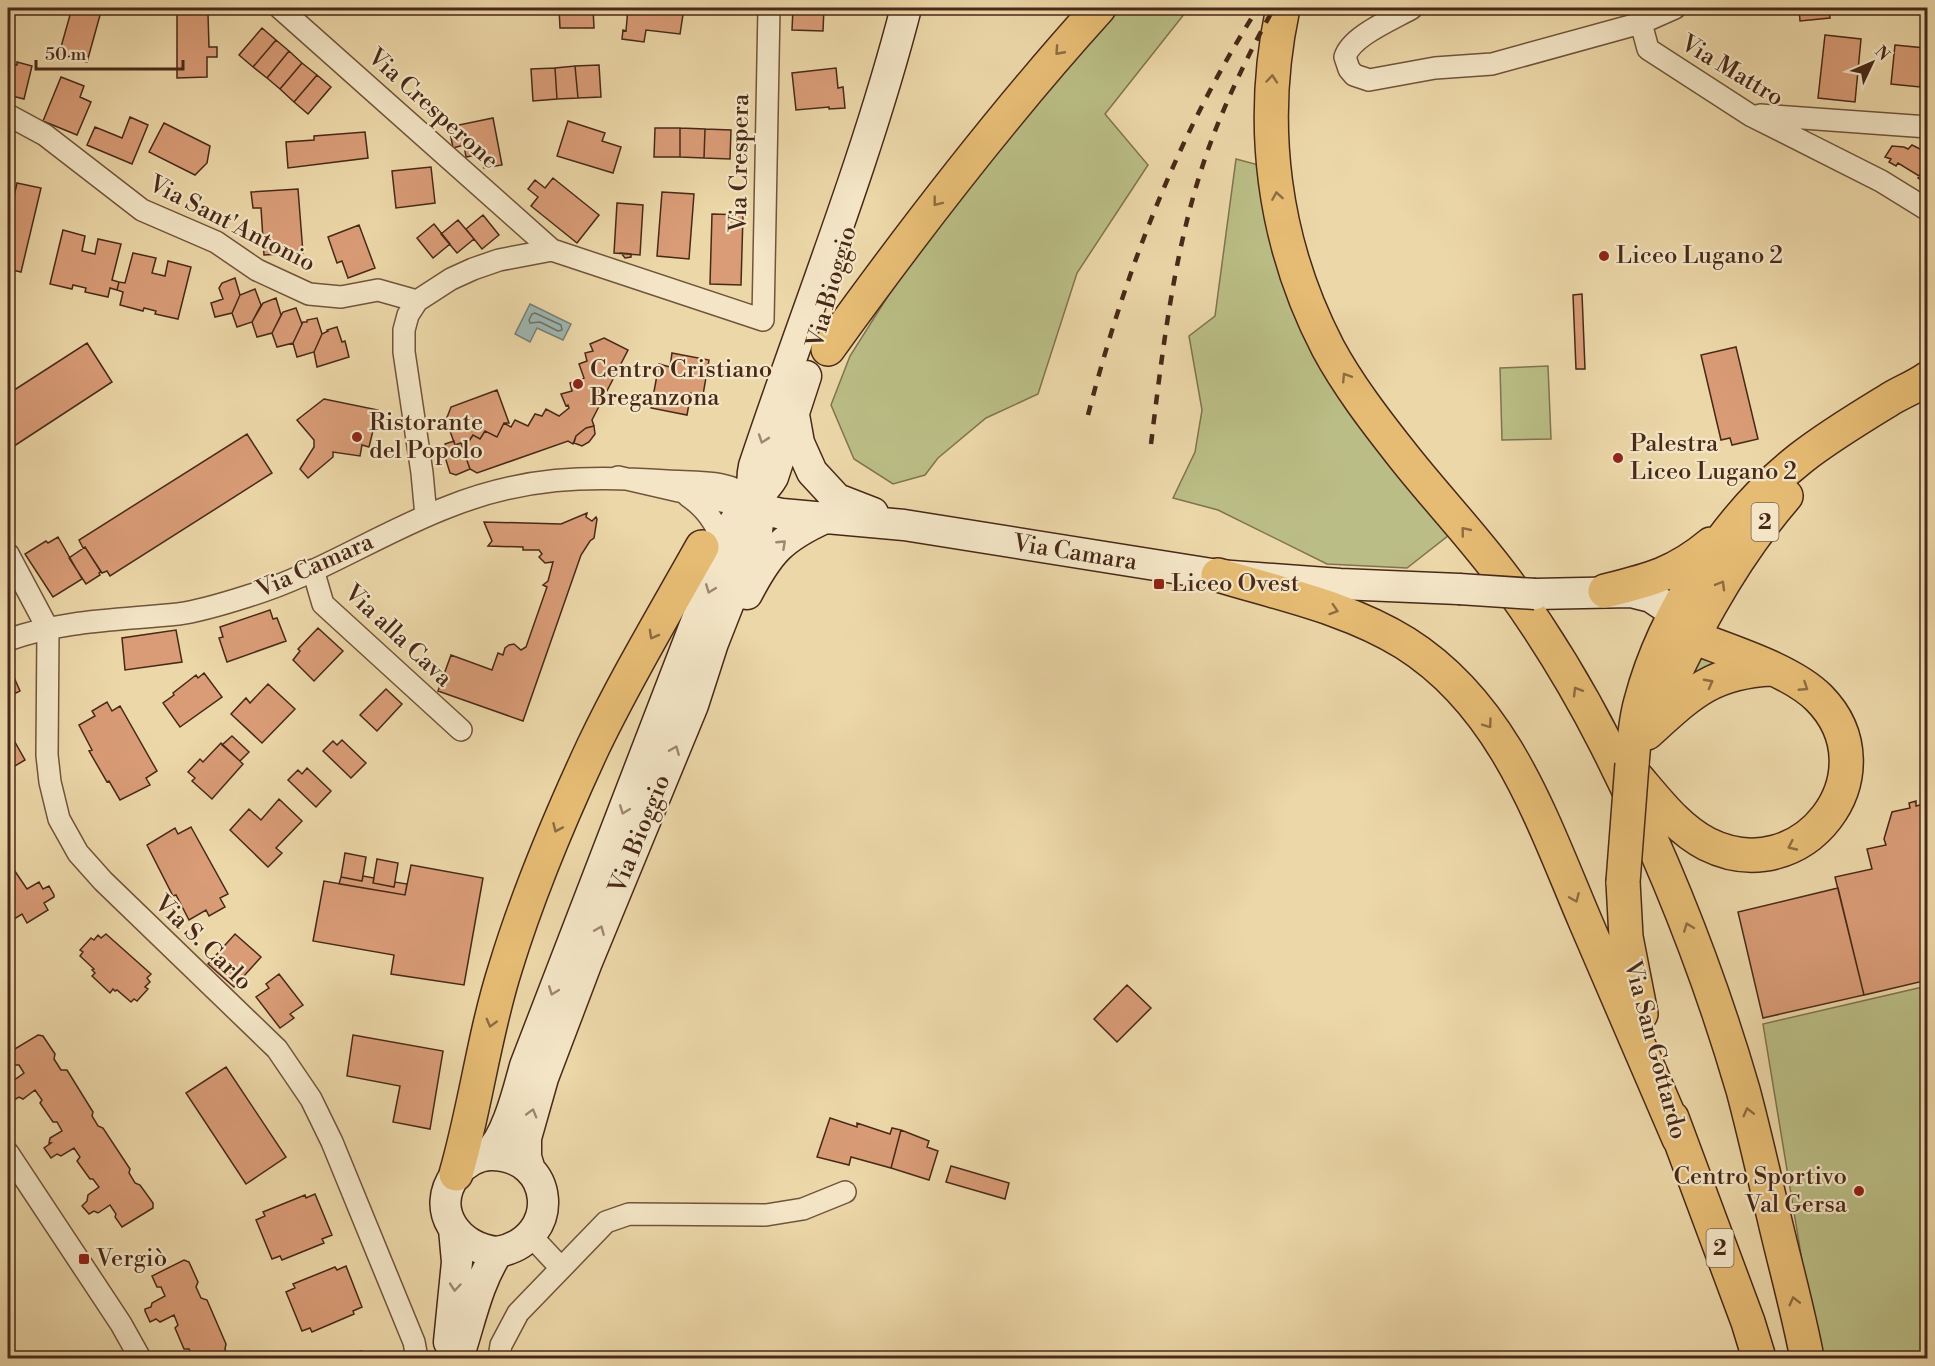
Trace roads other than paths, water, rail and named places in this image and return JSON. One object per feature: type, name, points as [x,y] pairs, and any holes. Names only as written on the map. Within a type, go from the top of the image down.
[{"type":"main road","name":"Via Bioggio","points":[[456,1174],[470,1162],[487,1155],[501,1136],[713,550],[753,500],[769,485],[773,477],[844,250],[906,8]]},
{"type":"main road","points":[[828,349],[905,243],[984,141],[1053,58],[1099,8]]},
{"type":"main road","points":[[1283,8],[1274,53],[1270,138],[1273,172],[1284,235],[1306,300],[1330,351],[1365,406],[1401,454],[1507,582],[1578,692],[1660,855],[1697,950],[1743,1093],[1807,1359]]},
{"type":"main road","name":"Via Bioggio","points":[[531,1236],[539,1224],[543,1210],[543,1195],[526,1157],[526,1138],[543,1078],[587,962],[693,705],[713,643],[757,531],[757,514],[751,479],[754,466],[837,233],[890,66]]},
{"type":"main road","name":"Via San Gottardo","points":[[1632,764],[1647,733],[1679,625],[1702,569],[1739,518],[1767,488],[1800,459],[1856,421],[1926,379]]},
{"type":"main road","points":[[794,415],[803,455],[812,472],[837,499],[904,525]]},
{"type":"main road","name":"Via San Gottardo","points":[[1759,1359],[1748,1322],[1679,1139],[1652,1057],[1633,979],[1626,937],[1623,882],[1632,764],[1640,703],[1648,675],[1679,625],[1723,582],[1764,522],[1856,421]]},
{"type":"main road","name":"Via Camara","points":[[753,500],[778,496],[904,525]]},
{"type":"main road","name":"Via Camara","points":[[753,500],[768,511],[904,525],[1218,574],[1340,584],[1535,594],[1631,592],[1651,597],[1679,625]]},
{"type":"main road","points":[[693,705],[730,625],[756,576],[779,545],[793,534],[825,518]]},
{"type":"main road","points":[[1605,591],[1648,581],[1668,573],[1709,546],[1739,518]]},
{"type":"main road","points":[[447,1359],[458,1262],[454,1229],[446,1207],[448,1190],[456,1174],[466,1140],[481,1060],[505,967],[537,876],[599,736],[624,687],[713,550]]},
{"type":"main road","points":[[1218,574],[1341,612],[1376,627],[1437,667],[1458,686],[1478,710],[1511,756],[1539,814],[1679,1139]]},
{"type":"main road","name":"Via Camara","points":[[1535,594],[1642,615],[1679,625]]},
{"type":"main road","points":[[1605,742],[1680,825],[1708,844],[1737,853],[1749,855],[1789,848],[1813,832],[1832,811],[1842,788],[1845,769],[1844,750],[1837,723],[1820,700],[1799,683],[1679,625]]},
{"type":"main road","points":[[1647,733],[1693,693],[1710,682],[1732,674],[1771,669]]},
{"type":"main road","points":[[487,1155],[502,1155],[517,1160],[530,1170]]},
{"type":"main road","points":[[454,1229],[462,1239],[485,1251],[498,1252],[511,1249],[531,1236]]},
{"type":"main road","points":[[458,1359],[484,1276],[498,1252]]},
{"type":"street","name":"Via Cresperone","points":[[280,8],[552,250],[763,320]]},
{"type":"street","name":"Via Crespera","points":[[763,320],[769,8]]},
{"type":"street","points":[[1412,8],[1359,37],[1346,52],[1346,62],[1354,75],[1369,80],[1436,68],[1492,64],[1641,23],[1675,8]]},
{"type":"street","name":"Via Mattro","points":[[1641,23],[1648,49],[1750,114],[1881,181],[1928,210]]},
{"type":"street","points":[[1750,114],[1928,127]]},
{"type":"street","name":"Via Sant'Antonio","points":[[8,115],[45,135],[142,210],[216,242],[267,275],[309,294],[340,297],[378,290],[417,301]]},
{"type":"street","name":"Via Cresperone","points":[[417,301],[451,279],[473,269],[517,255],[552,250]]},
{"type":"street","points":[[417,301],[408,315],[404,330],[404,352],[426,516]]},
{"type":"street","name":"Via Camara","points":[[8,639],[28,632],[102,620],[180,614],[250,596],[313,570],[426,516],[487,494],[532,482],[567,478],[618,477],[732,486],[753,500]]},
{"type":"street","name":"Via Camara","points":[[618,477],[735,504],[753,500]]},
{"type":"street","points":[[686,494],[700,503],[720,534],[713,550]]},
{"type":"street","name":"Via S. Carlo","points":[[8,554],[48,629],[47,755],[50,782],[59,819],[78,853],[103,881],[277,1049],[311,1099],[332,1142],[414,1342],[417,1359]]},
{"type":"street","name":"Via alla Cava","points":[[313,570],[323,604],[461,730]]},
{"type":"street","points":[[8,1153],[121,1324],[140,1359]]},
{"type":"street","points":[[499,1359],[501,1345],[508,1328],[518,1313],[606,1222],[629,1214],[766,1215],[803,1209],[845,1192]]},
{"type":"street","points":[[531,1236],[561,1268]]},
{"type":"water","points":[[530,304],[571,324],[563,340],[537,328],[530,342],[515,334]]},
{"type":"railway","points":[[1088,415],[1119,309],[1157,205],[1203,104],[1258,8]]},
{"type":"railway","points":[[1151,444],[1173,286],[1190,207],[1215,131],[1243,68],[1274,8]]},
{"type":"place","name":"Liceo Lugano 2","points":[[1604,256]]},
{"type":"place","name":"Centro Cristiano Breganzona","points":[[578,384]]},
{"type":"place","name":"Ristorante del Popolo","points":[[357,437]]},
{"type":"place","name":"Palestra Liceo Lugano 2","points":[[1618,458]]},
{"type":"place","name":"Liceo Ovest","points":[[1159,584]]},
{"type":"place","name":"Centro Sportivo Val Gersa","points":[[1859,1191]]},
{"type":"place","name":"Vergiò","points":[[84,1259]]}]
